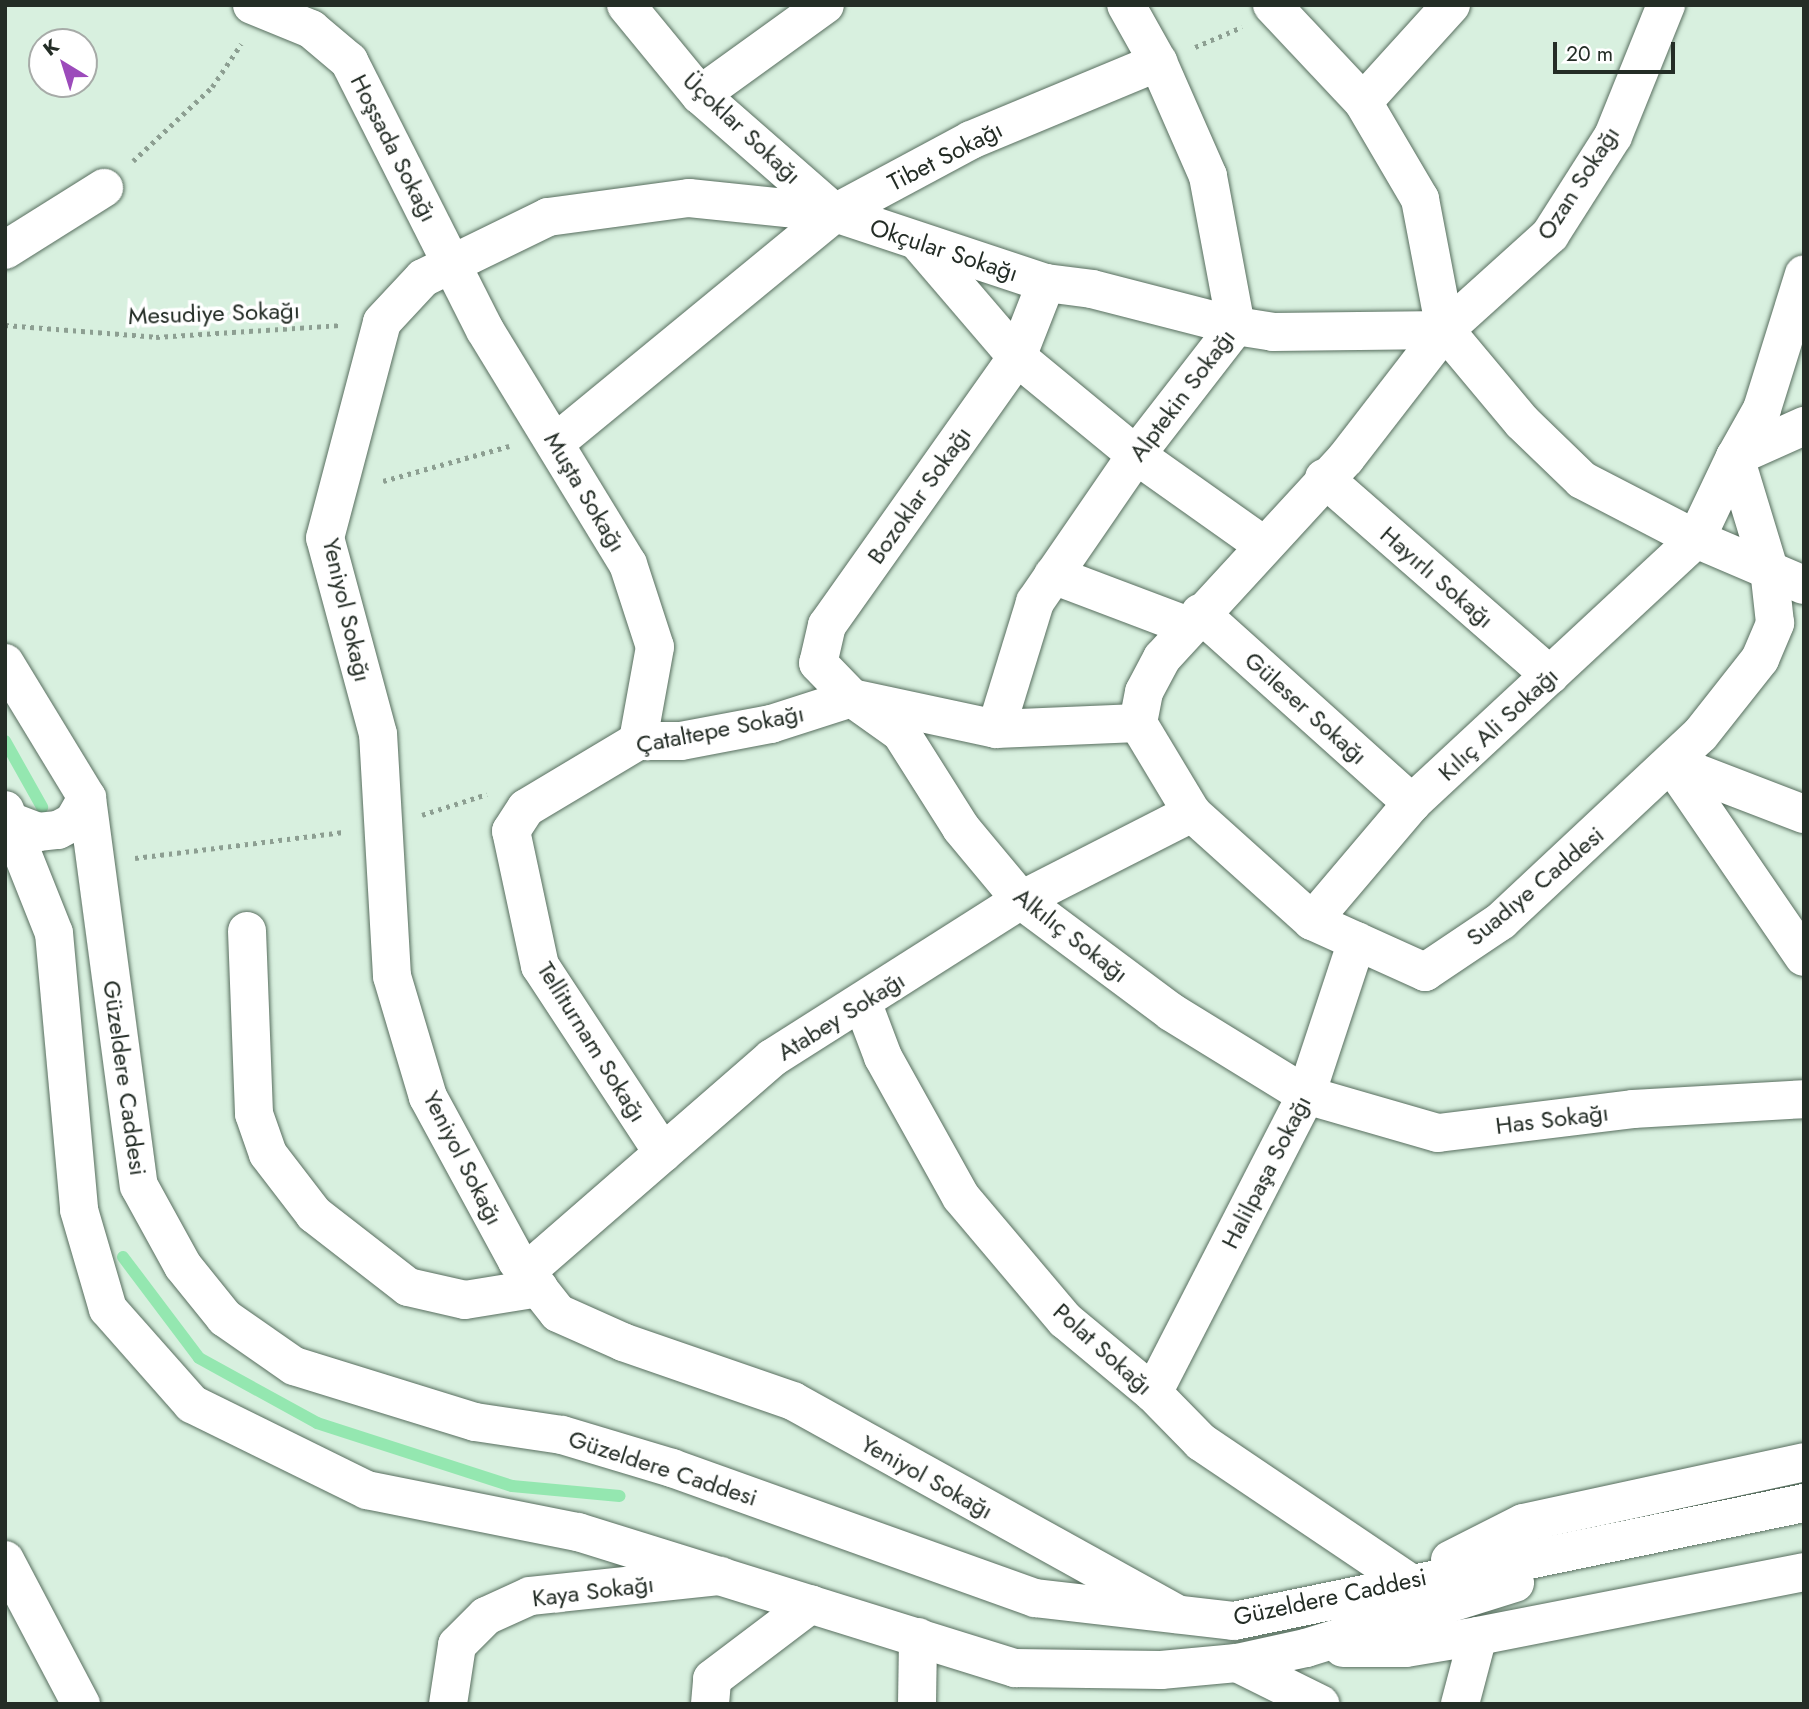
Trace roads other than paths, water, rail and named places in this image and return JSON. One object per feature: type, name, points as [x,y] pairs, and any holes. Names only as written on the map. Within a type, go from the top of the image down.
[{"type":"street","name":"Üçoklar Sokağı","points":[[626,5],[700,95],[835,213]]},
{"type":"street","points":[[700,95],[825,5]]},
{"type":"street","name":"Alptekin Sokağı","points":[[996,729],[1035,602],[1136,455],[1236,326],[1208,176],[1158,62],[1126,5]]},
{"type":"street","points":[[1363,102],[1451,5]]},
{"type":"street","name":"Ozan Sokağı","points":[[1446,330],[1550,235],[1612,136],[1666,5]]},
{"type":"street","name":"Hoşsada Sokağı","points":[[257,9],[312,29],[349,61],[450,263]]},
{"type":"street","points":[[1274,9],[1363,102],[1420,200],[1446,330],[1521,422],[1582,480],[1696,539],[1804,585]]},
{"type":"street","name":"Tibet Sokağı","points":[[553,439],[835,213],[971,139],[1158,62]]},
{"type":"street","points":[[5,250],[104,188]]},
{"type":"street","name":"Okçular Sokağı","points":[[450,263],[548,217],[689,198],[835,213],[920,244],[1046,284],[1092,289],[1236,326],[1273,332],[1446,330]]},
{"type":"street","points":[[920,244],[1017,357],[1136,455],[1263,545]]},
{"type":"street","name":"Yeniyol Sokağı","points":[[450,263],[423,278],[382,322],[325,538],[378,734],[387,827],[392,976],[428,1097],[532,1280],[558,1313],[623,1342],[793,1401],[1177,1614]]},
{"type":"street","name":"Muşta Sokağı","points":[[450,263],[628,564],[651,622],[654,647],[638,741]]},
{"type":"street","points":[[1696,539],[1735,457],[1762,409],[1794,331],[1804,274]]},
{"type":"street","name":"Bozoklar Sokağı","points":[[852,698],[818,663],[827,625],[1017,357],[1046,284]]},
{"type":"street","points":[[1138,723],[1144,692],[1194,620],[1324,478],[1446,330]]},
{"type":"street","points":[[1735,457],[1804,426]]},
{"type":"street","name":"Suadıye Caddesi","points":[[1138,723],[1198,818],[1311,920],[1425,972],[1501,921],[1671,763],[1760,659],[1775,623],[1769,569],[1735,457]]},
{"type":"street","name":"Hayırlı Sokağı","points":[[1324,478],[1550,675]]},
{"type":"street","name":"Kılıç Ali Sokağı","points":[[1311,920],[1412,803],[1696,539]]},
{"type":"street","points":[[1053,575],[1194,620]]},
{"type":"street","name":"Güleser Sokağı","points":[[1194,620],[1412,803]]},
{"type":"street","name":"Güzeldere Caddesi","points":[[5,663],[87,798],[100,862],[139,1186],[183,1266],[237,1326],[294,1366],[474,1422],[562,1435],[672,1468],[1035,1598],[1234,1620],[1407,1581],[1804,1503]]},
{"type":"street","name":"Çataltepe Sokağı","points":[[526,808],[559,784],[638,741],[681,741],[771,724],[852,698],[996,729],[1138,723]]},
{"type":"street","name":"Alkılıç Sokağı","points":[[852,698],[901,733],[961,828],[1021,900],[1171,1012],[1306,1096]]},
{"type":"street","points":[[1671,763],[1804,814]]},
{"type":"street","points":[[1671,763],[1804,957]]},
{"type":"street","points":[[9,816],[38,832],[58,830],[73,822],[87,798]]},
{"type":"street","name":"Telliturnam Sokağı","points":[[526,808],[511,831],[540,966],[663,1153]]},
{"type":"street","name":"Güzeldere Caddesi","points":[[9,816],[54,933],[79,1210],[108,1308],[192,1404],[367,1490],[578,1532],[1015,1668],[1161,1670],[1237,1663],[1306,1648],[1499,1586],[1804,1530]]},
{"type":"street","name":"Atabey Sokağı","points":[[532,1280],[663,1153],[772,1058],[863,1004],[1021,900],[1198,818]]},
{"type":"street","points":[[247,931],[254,1114],[268,1154],[314,1213],[408,1287],[465,1300],[532,1280]]},
{"type":"street","name":"Halilpaşa Sokağı","points":[[1153,1393],[1306,1096],[1357,941]]},
{"type":"street","name":"Polat Sokağı","points":[[863,1004],[883,1057],[961,1197],[1065,1320],[1153,1393],[1201,1442],[1407,1581]]},
{"type":"street","name":"Has Sokağı","points":[[1306,1096],[1438,1133],[1633,1109],[1804,1099]]},
{"type":"street","points":[[1407,1581],[1523,1523],[1804,1462]]},
{"type":"street","points":[[5,1560],[80,1704]]},
{"type":"street","points":[[1306,1648],[1406,1648],[1804,1572]]},
{"type":"street","name":"Kaya Sokağı","points":[[448,1704],[457,1645],[486,1616],[530,1596],[721,1576]]},
{"type":"street","points":[[710,1704],[712,1679],[811,1604]]},
{"type":"street","points":[[1460,1704],[1478,1636]]},
{"type":"street","points":[[917,1704],[918,1637]]},
{"type":"street","points":[[1237,1663],[1320,1704]]},
{"type":"waterway","points":[[5,741],[42,807]]},
{"type":"waterway","points":[[123,1257],[199,1358],[317,1423],[512,1486],[620,1496]]}]
